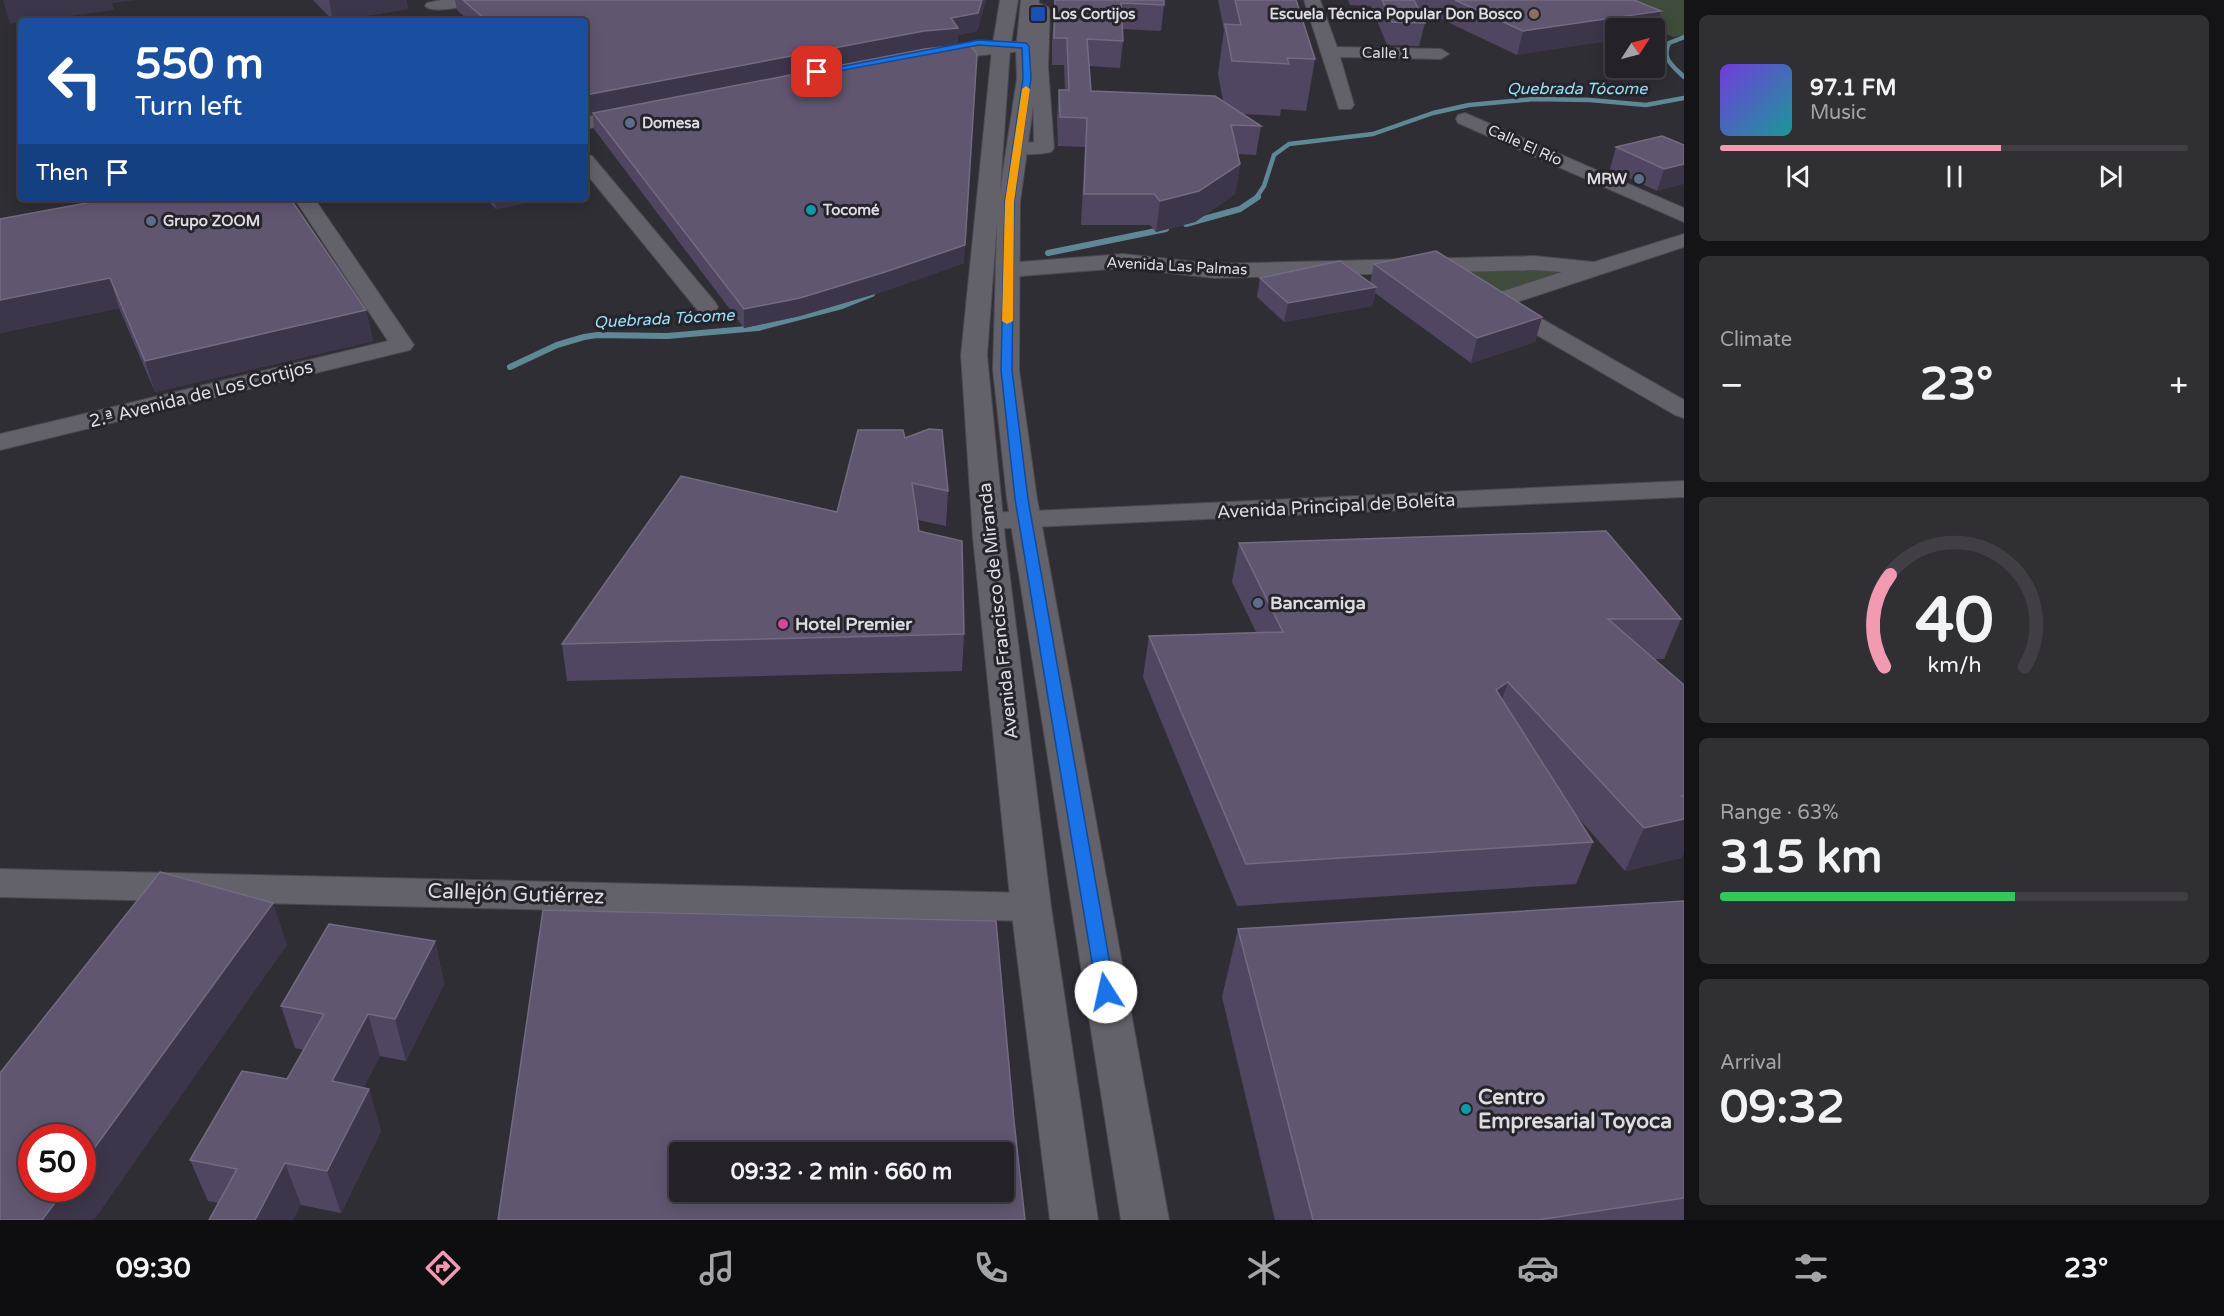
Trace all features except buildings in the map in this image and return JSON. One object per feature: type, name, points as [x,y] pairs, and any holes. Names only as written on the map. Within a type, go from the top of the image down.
[{"type":"main road","name":"Avenida Francisco de Miranda","points":[[1009,0],[1001,50],[974,355],[988,521],[1031,907],[1074,1220]]},
{"type":"main road","name":"Avenida Francisco de Miranda","points":[[1036,4],[1033,60],[1010,202],[1006,370],[1022,499],[1145,1220]]},
{"type":"main road","points":[[969,50],[987,53],[1001,50]]},
{"type":"street","points":[[429,3],[471,0]]},
{"type":"street","points":[[1312,0],[1345,105]]},
{"type":"street","points":[[429,3],[445,18]]},
{"type":"street","points":[[969,50],[916,56],[979,42],[1033,60]]},
{"type":"street","name":"Calle 1","points":[[1330,52],[1441,54]]},
{"type":"street","points":[[588,116],[649,107],[588,122]]},
{"type":"street","name":"Calle El Río","points":[[1465,118],[1684,216]]},
{"type":"street","points":[[588,164],[707,307]]},
{"type":"street","name":"2.ª Avenida de Los Cortijos","points":[[0,442],[402,345],[306,201]]},
{"type":"street","name":"Avenida Las Palmas","points":[[1481,293],[1598,269],[1684,240]]},
{"type":"street","name":"Avenida Las Palmas","points":[[1008,270],[1124,261],[1215,271],[1534,263],[1598,269]]},
{"type":"street","points":[[1432,264],[1684,410]]},
{"type":"street","name":"Avenida Principal de Boleíta","points":[[988,521],[1684,489]]},
{"type":"street","name":"Callejón Gutiérrez","points":[[0,883],[1031,907]]},
{"type":"green space","points":[[1590,0],[1684,0],[1684,35],[1673,37],[1665,33],[1665,18],[1630,18]]},
{"type":"green space","points":[[1548,268],[1576,272],[1496,295],[1450,269]]},
{"type":"waterway","name":"Quebrada Tócome","points":[[1684,37],[1669,43],[1666,54],[1672,66],[1684,77]]},
{"type":"waterway","name":"Quebrada Tócome","points":[[1256,198],[1264,186],[1274,155],[1289,144],[1373,134],[1433,113],[1469,105],[1534,99],[1590,100],[1646,105],[1684,98]]},
{"type":"waterway","name":"Quebrada Tócome","points":[[1186,224],[1240,209],[1258,197]]},
{"type":"waterway","name":"Quebrada Tócome","points":[[1048,253],[1166,229]]},
{"type":"waterway","name":"Quebrada Tócome","points":[[510,367],[557,345],[584,337],[597,335],[667,336],[758,328],[842,306],[872,294]]},
{"type":"slow traffic","points":[[1007,321],[1010,202],[1026,89]]},
{"type":"place","name":"Los Cortijos","points":[[1038,14]]},
{"type":"place","name":"Escuela Técnica Popular Don Bosco","points":[[1534,14]]},
{"type":"place","name":"Domesa","points":[[630,123]]},
{"type":"place","name":"MRW","points":[[1639,179]]},
{"type":"place","name":"Tocomé","points":[[811,210]]},
{"type":"place","name":"Grupo ZOOM","points":[[151,221]]},
{"type":"place","name":"Bancamiga","points":[[1258,603]]},
{"type":"place","name":"Hotel Premier","points":[[783,624]]},
{"type":"place","name":"Centro Empresarial Toyoca","points":[[1466,1109]]},
{"type":"route","points":[[817,72],[979,42],[1026,46],[1027,78],[1010,202],[1006,370],[1022,499],[1106,992]]}]
